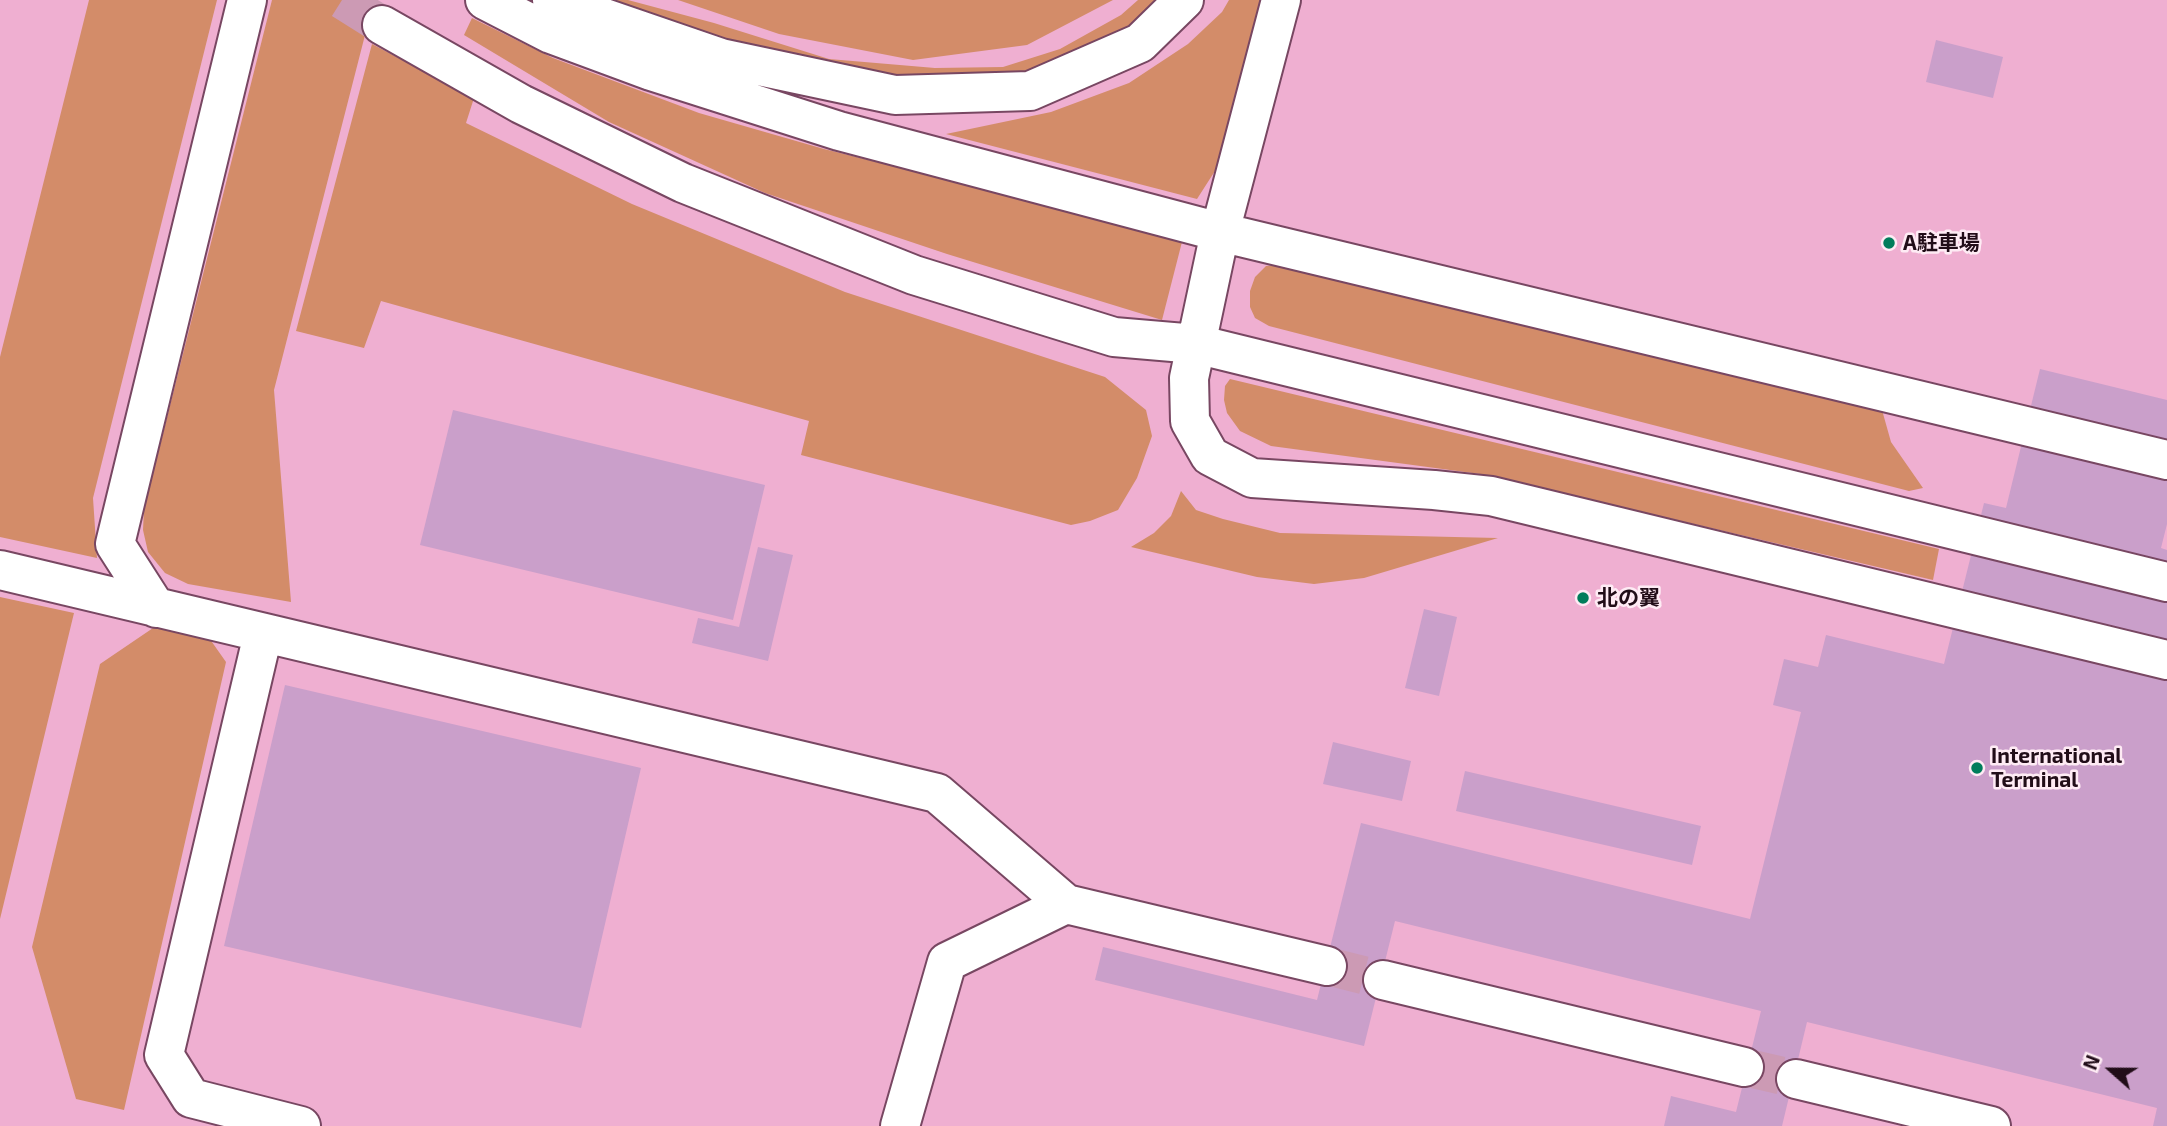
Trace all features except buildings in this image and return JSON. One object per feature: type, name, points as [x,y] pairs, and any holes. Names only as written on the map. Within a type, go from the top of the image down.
[{"type":"street","points":[[156,608],[116,544],[247,0]]},
{"type":"street","points":[[485,0],[551,34],[601,53],[839,131],[1220,232],[2167,460]]},
{"type":"street","points":[[552,0],[721,58],[895,95],[1030,91],[1140,43],[1184,0]]},
{"type":"street","points":[[1281,0],[1220,232],[1189,378],[1190,421],[1210,456],[1252,478],[1433,489],[1491,496],[2167,660]]},
{"type":"street","points":[[382,25],[521,104],[683,183],[914,275],[1114,337],[1196,344],[2167,582]]},
{"type":"street","points":[[0,570],[937,793],[1066,904],[1327,966]]},
{"type":"street","points":[[263,634],[164,1055],[191,1098],[301,1126]]},
{"type":"street","points":[[900,1126],[947,962],[1066,904]]},
{"type":"street","points":[[1383,980],[1744,1067]]},
{"type":"street","points":[[1796,1079],[1991,1126]]},
{"type":"shaded area","points":[[0,0],[2167,0],[2167,1126],[0,1126]]},
{"type":"shaded area","points":[[89,0],[217,0],[93,498],[97,558],[0,537],[0,357]]},
{"type":"shaded area","points":[[272,0],[374,0],[274,390],[291,602],[188,584],[165,573],[148,552],[143,530],[144,509]]},
{"type":"shaded area","points":[[587,0],[628,0],[714,23],[829,59],[935,68],[1003,67],[1060,49],[1121,15],[1138,0],[1160,0],[1123,32],[1044,74],[909,88],[782,59]]},
{"type":"shaded area","points":[[678,0],[1113,0],[1027,45],[913,60],[779,34]]},
{"type":"shaded area","points":[[1229,0],[1267,0],[1222,160],[1197,199],[946,134],[1051,112],[1129,83],[1188,44],[1222,12]]},
{"type":"shaded area","points":[[472,18],[553,58],[699,113],[824,149],[1183,238],[1162,320],[947,254],[765,193],[609,122],[464,35]]},
{"type":"shaded area","points":[[372,44],[474,98],[466,123],[632,204],[845,292],[1105,377],[1146,410],[1152,436],[1137,478],[1118,510],[1071,525],[801,455],[809,421],[381,301],[364,348],[296,331]]},
{"type":"shaded area","points":[[1285,264],[1882,410],[1891,442],[1923,488],[1909,491],[1269,326],[1255,318],[1250,307],[1250,291],[1255,277],[1266,266]]},
{"type":"shaded area","points":[[1230,379],[1939,549],[1933,580],[1480,474],[1271,446],[1240,431],[1227,413],[1225,386]]},
{"type":"shaded area","points":[[1181,491],[1196,510],[1280,533],[1498,538],[1364,578],[1314,584],[1257,577],[1131,547],[1154,533],[1171,516]]},
{"type":"shaded area","points":[[0,597],[74,613],[0,919]]},
{"type":"shaded area","points":[[156,626],[207,635],[226,662],[124,1110],[76,1099],[32,947],[100,664]]},
{"type":"tunnel","points":[[342,0],[382,25]]},
{"type":"tunnel","points":[[1327,966],[1383,980]]},
{"type":"tunnel","points":[[1744,1067],[1796,1079]]},
{"type":"place","name":"A駐車場","points":[[1889,243]]},
{"type":"place","name":"北の翼","points":[[1583,598]]},
{"type":"place","name":"International Terminal","points":[[1977,768]]}]
